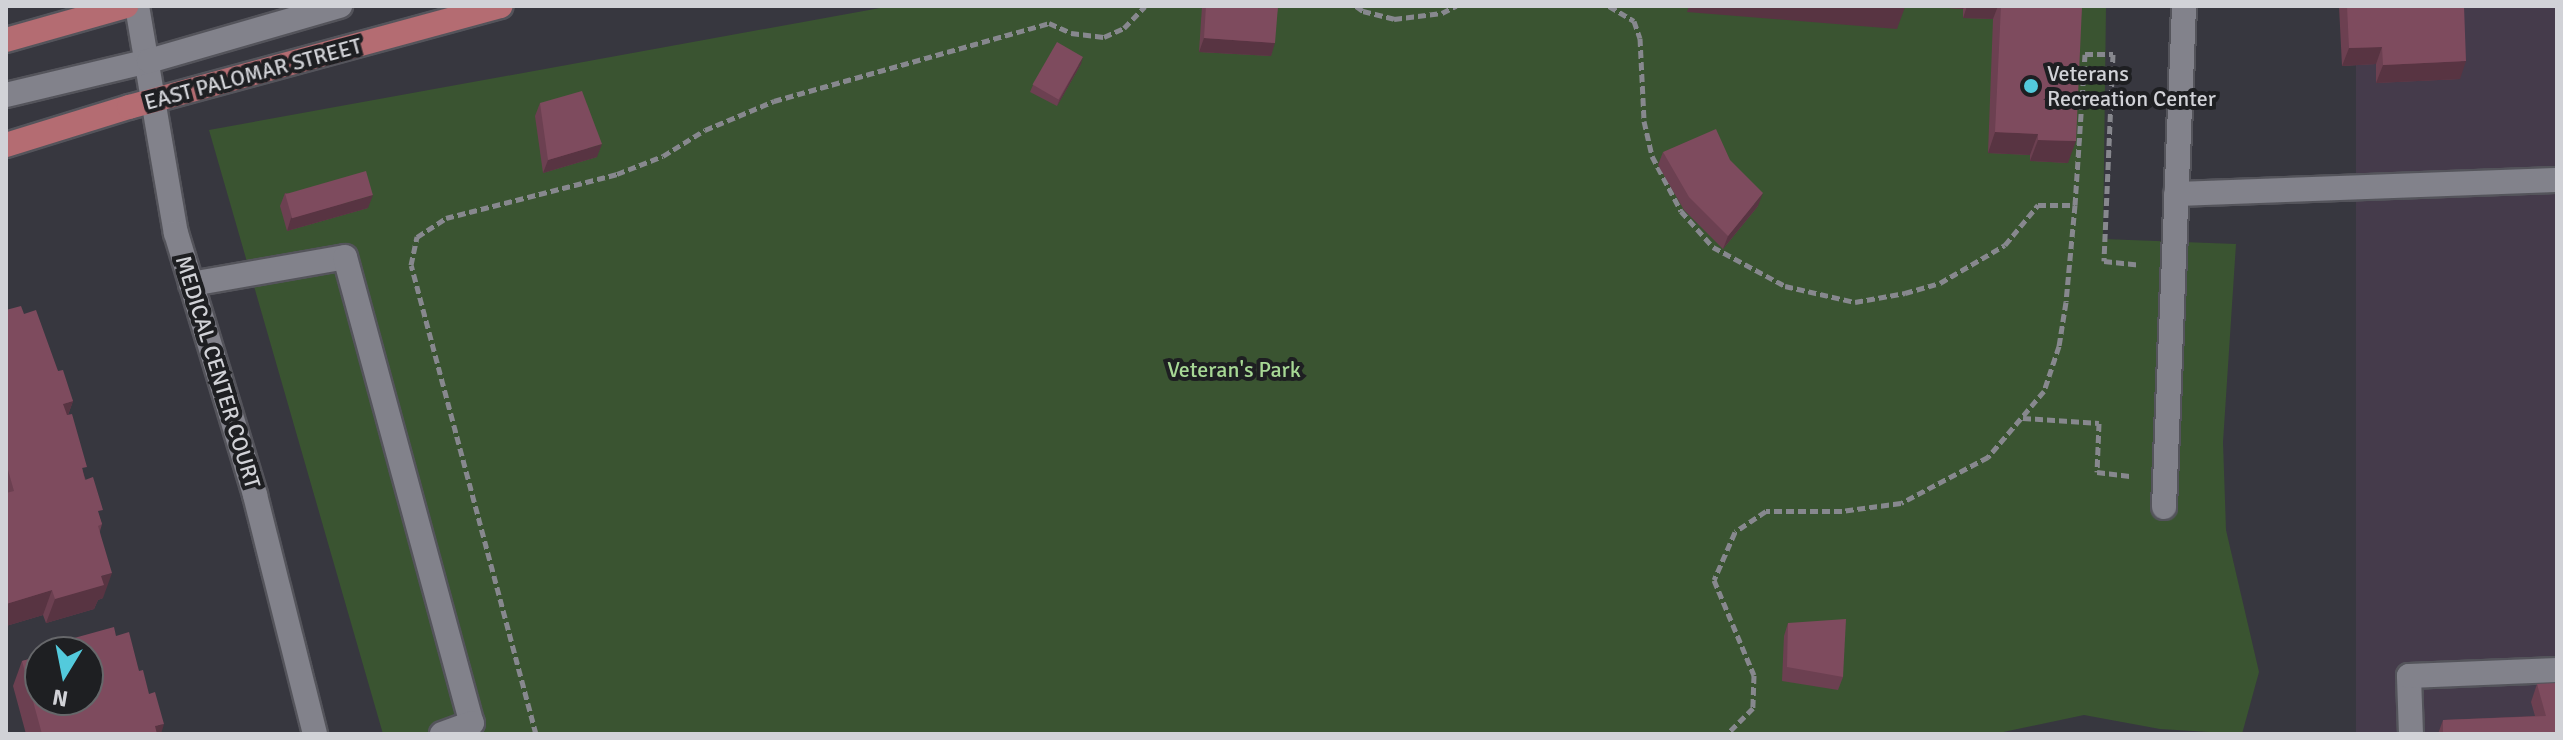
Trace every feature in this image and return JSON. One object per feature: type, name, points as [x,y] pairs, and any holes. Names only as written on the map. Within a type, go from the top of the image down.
[{"type":"main road","points":[[6,40],[126,6]]},
{"type":"main road","name":"EAST PALOMAR STREET","points":[[6,145],[501,6]]},
{"type":"street","name":"MEDICAL CENTER COURT","points":[[137,6],[149,61],[152,102],[176,233],[255,495],[315,734]]},
{"type":"street","points":[[6,95],[149,61],[340,6]]},
{"type":"street","points":[[2164,507],[2184,6]]},
{"type":"street","points":[[2176,194],[2557,180]]},
{"type":"street","points":[[191,284],[345,257],[472,723],[442,734]]},
{"type":"street","points":[[2411,734],[2409,676],[2557,670]]},
{"type":"path","points":[[536,734],[411,265],[417,237],[446,218],[617,174],[663,156],[705,130],[774,101],[1049,23],[1071,33],[1104,37],[1124,28],[1145,6]]},
{"type":"path","points":[[1356,6],[1363,11],[1394,19],[1442,13],[1456,6]]},
{"type":"path","points":[[1609,6],[1634,21],[1640,38],[1644,121],[1652,156],[1681,211],[1713,247],[1785,286],[1855,302],[1905,293],[1940,283],[2005,245],[2038,205],[2075,205]]},
{"type":"path","points":[[1727,734],[1753,708],[1754,675],[1714,580],[1735,532],[1766,511],[1842,511],[1901,503],[1988,457],[2044,391],[2059,346],[2075,205],[2085,54],[2113,54],[2104,261],[2173,268]]},
{"type":"path","points":[[2023,418],[2099,423],[2097,472],[2165,479]]},
{"type":"shaded area","points":[[2356,6],[2557,6],[2557,734],[2356,734]]},
{"type":"green space","name":"Veteran's Park","points":[[891,6],[2106,6],[2103,239],[2236,244],[2223,442],[2226,530],[2259,672],[2242,734],[2160,729],[2084,715],[1994,734],[383,734],[209,130]]},
{"type":"building","points":[[1206,6],[1278,6],[1275,43],[1204,38]]},
{"type":"building","name":"Veterans Recreation Center","points":[[2001,6],[2082,6],[2076,141],[2038,140],[2038,134],[1995,132]]},
{"type":"building","points":[[2347,6],[2464,6],[2466,61],[2383,65],[2382,47],[2349,48]]},
{"type":"building","points":[[1057,42],[1083,57],[1058,99],[1032,84]]},
{"type":"building","points":[[582,91],[602,144],[548,160],[540,103]]},
{"type":"building","points":[[1716,129],[1730,160],[1763,193],[1728,236],[1689,197],[1663,152]]},
{"type":"building","points":[[366,171],[373,195],[292,218],[285,194]]},
{"type":"building","points":[[21,306],[24,314],[36,310],[58,371],[63,370],[73,401],[63,404],[67,415],[72,414],[87,467],[82,468],[85,480],[93,477],[103,510],[98,511],[102,524],[98,526],[112,573],[101,576],[104,585],[55,599],[52,590],[6,604],[6,493],[14,491],[6,463],[6,310]]},
{"type":"building","points":[[1846,619],[1843,677],[1787,667],[1788,623]]},
{"type":"building","points":[[114,627],[116,636],[129,632],[139,671],[143,670],[149,694],[155,692],[164,724],[155,726],[157,734],[42,734],[37,716],[104,716],[104,636],[81,636]]},
{"type":"building","points":[[2557,683],[2557,734],[2443,734],[2443,720],[2546,716],[2537,684]]},
{"type":"place","name":"Veterans Recreation Center","points":[[2031,86]]}]
